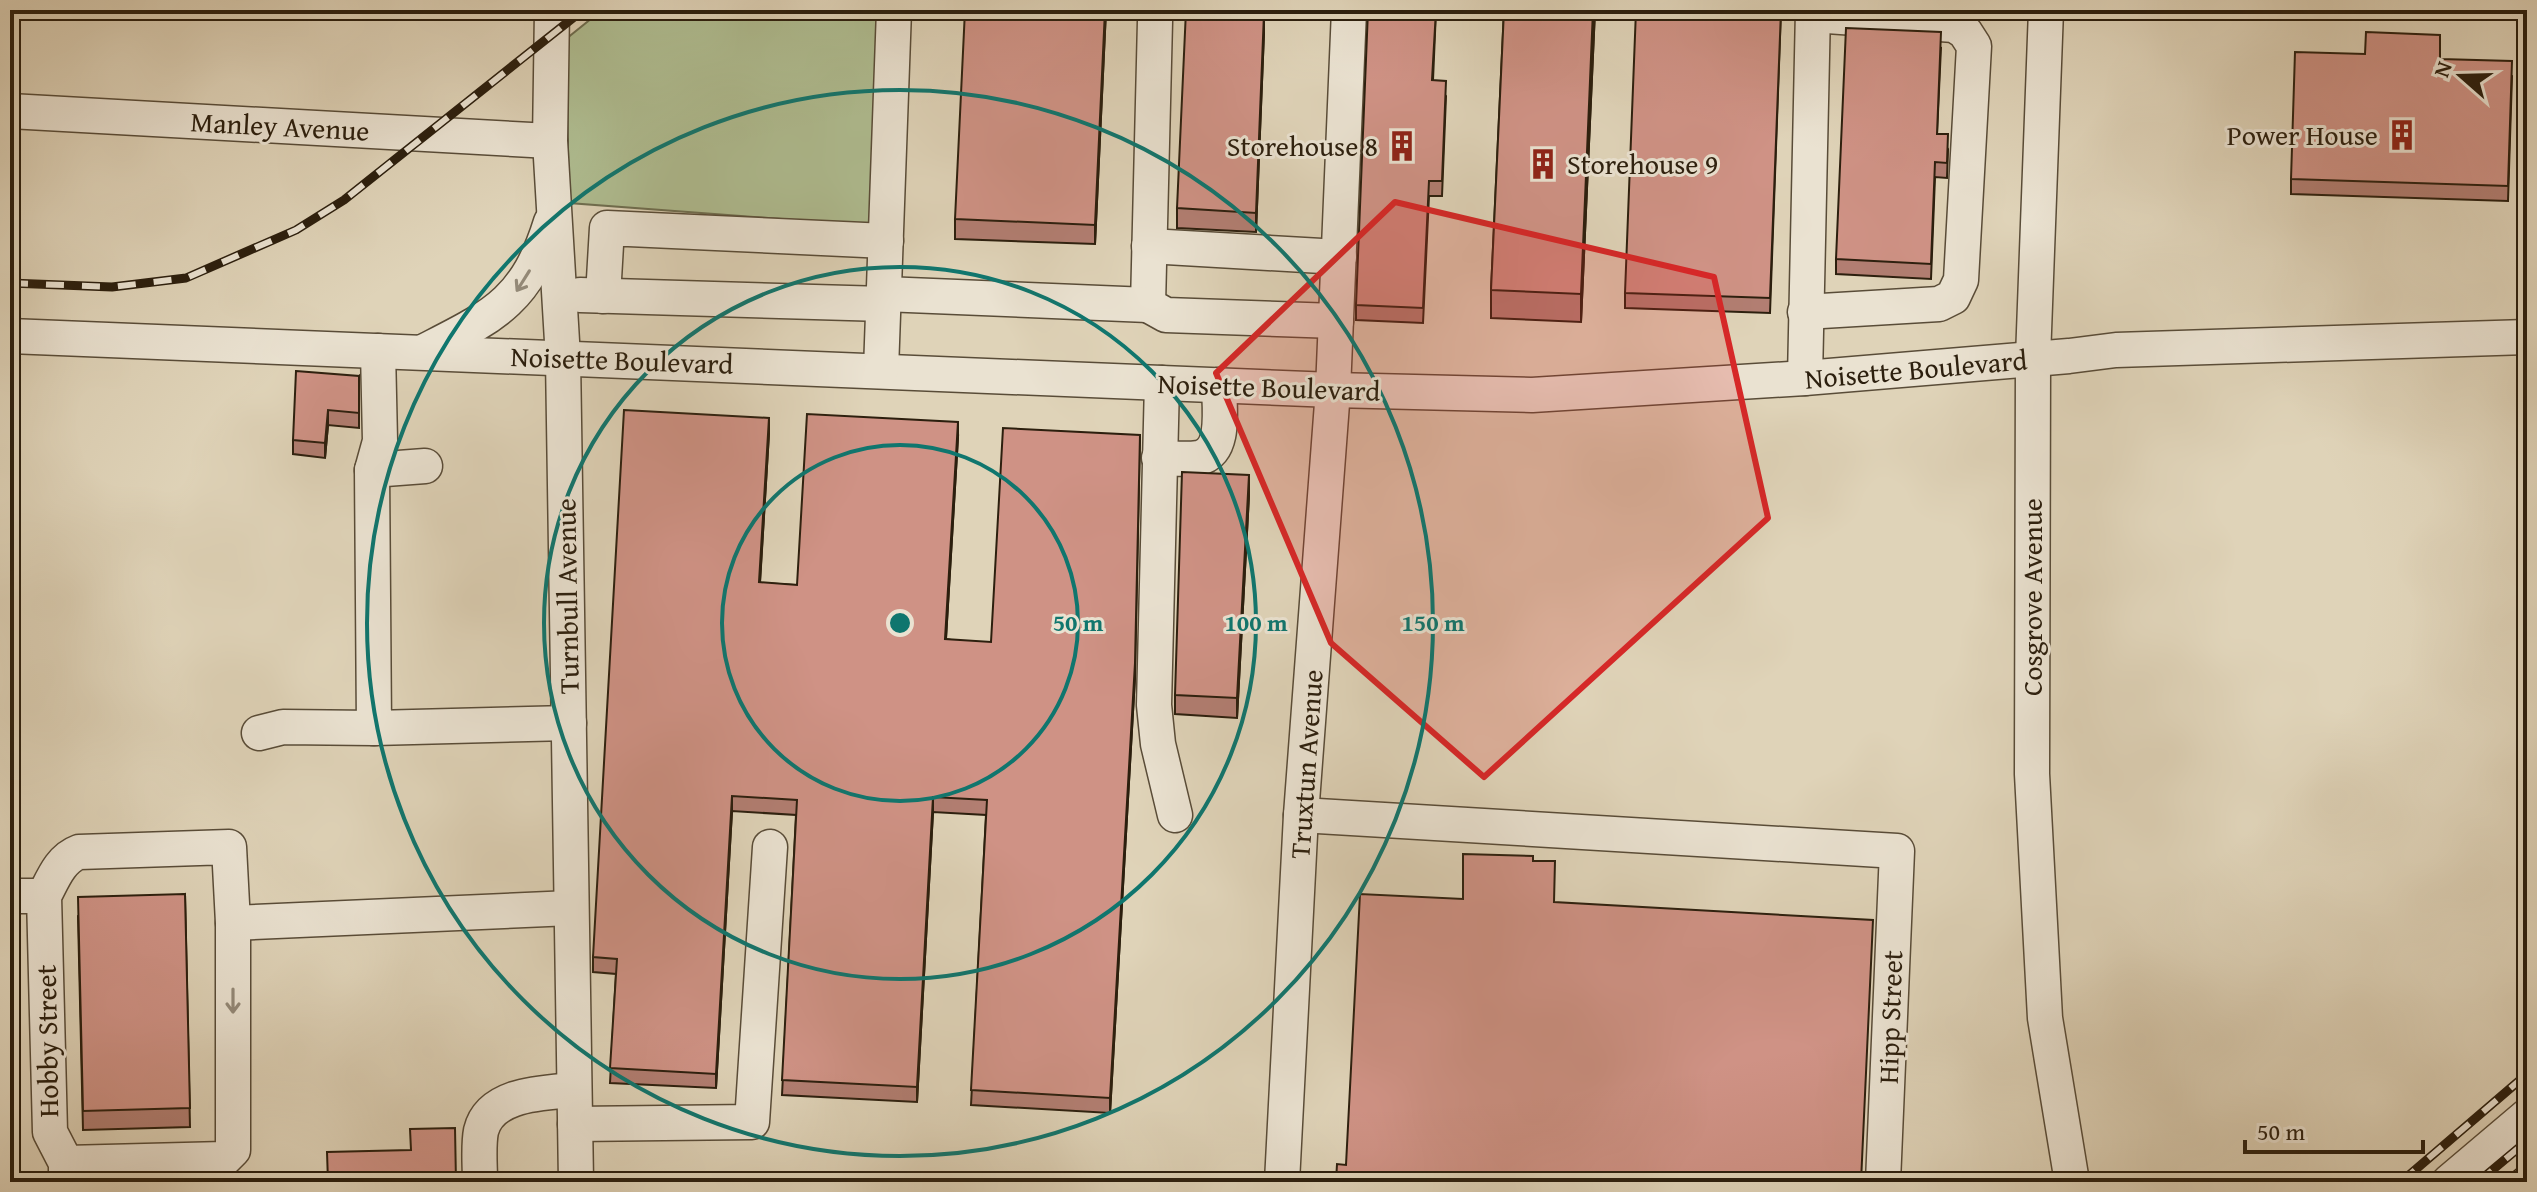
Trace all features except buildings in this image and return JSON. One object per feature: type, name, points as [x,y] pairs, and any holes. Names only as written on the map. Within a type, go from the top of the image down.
[{"type":"street","name":"Turnbull Avenue","points":[[552,10],[550,141],[563,358],[576,1182]]},
{"type":"street","points":[[881,370],[894,10]]},
{"type":"street","name":"Truxtun Avenue","points":[[1282,1182],[1301,815],[1333,390],[1349,10]]},
{"type":"street","name":"Cosgrove Avenue","points":[[2046,10],[2033,358],[2032,774],[2045,1018],[2072,1182]]},
{"type":"street","points":[[1805,312],[1939,304],[1953,297],[1961,280],[1974,46],[1965,32],[1954,25],[1813,12],[1805,312],[1805,378]]},
{"type":"street","points":[[1148,305],[1155,21]]},
{"type":"street","name":"Manley Avenue","points":[[10,111],[550,141]]},
{"type":"street","points":[[423,352],[479,324],[504,307],[522,286],[545,241],[555,210]]},
{"type":"street","points":[[603,296],[607,228],[886,241]]},
{"type":"street","points":[[1149,246],[1339,257]]},
{"type":"street","points":[[559,294],[1148,305],[1166,315],[1336,321]]},
{"type":"street","name":"Noisette Boulevard","points":[[10,336],[1333,390],[1532,395],[1805,378],[2116,350],[2527,337]]},
{"type":"street","points":[[374,728],[372,470],[380,441],[378,351]]},
{"type":"street","points":[[1162,383],[1154,705],[1158,744],[1175,815]]},
{"type":"street","points":[[1159,458],[1200,458],[1211,453],[1217,442],[1219,385]]},
{"type":"street","points":[[372,470],[425,466]]},
{"type":"street","points":[[259,733],[283,727],[569,723]]},
{"type":"street","name":"Hipp Street","points":[[1301,815],[1897,851],[1883,1182]]},
{"type":"street","points":[[10,896],[44,896],[58,868],[79,852],[229,847],[233,923],[233,1150],[224,1159],[66,1173]]},
{"type":"street","points":[[575,1124],[752,1122],[770,847]]},
{"type":"street","name":"Hobby Street","points":[[44,896],[50,1132],[66,1173]]},
{"type":"street","points":[[233,923],[571,908]]},
{"type":"street","points":[[480,1182],[481,1129],[492,1110],[528,1094],[574,1090]]},
{"type":"street","points":[[2449,1182],[2527,1116]]},
{"type":"highlighted area","points":[[1395,202],[1714,277],[1768,518],[1484,777],[1331,643],[1216,373]]},
{"type":"green space","points":[[602,10],[880,10],[873,226],[569,203],[566,39]]},
{"type":"railway","points":[[10,283],[112,287],[186,278],[296,230],[344,200],[583,10]]},
{"type":"railway","points":[[2401,1182],[2527,1074]]},
{"type":"railway","points":[[2478,1182],[2527,1141]]},
{"type":"railway","points":[[2507,1182],[2527,1165]]},
{"type":"place","name":"Power House","points":[[2402,135]]},
{"type":"place","name":"Storehouse 8","points":[[1402,146]]},
{"type":"place","name":"Storehouse 9","points":[[1543,164]]}]
